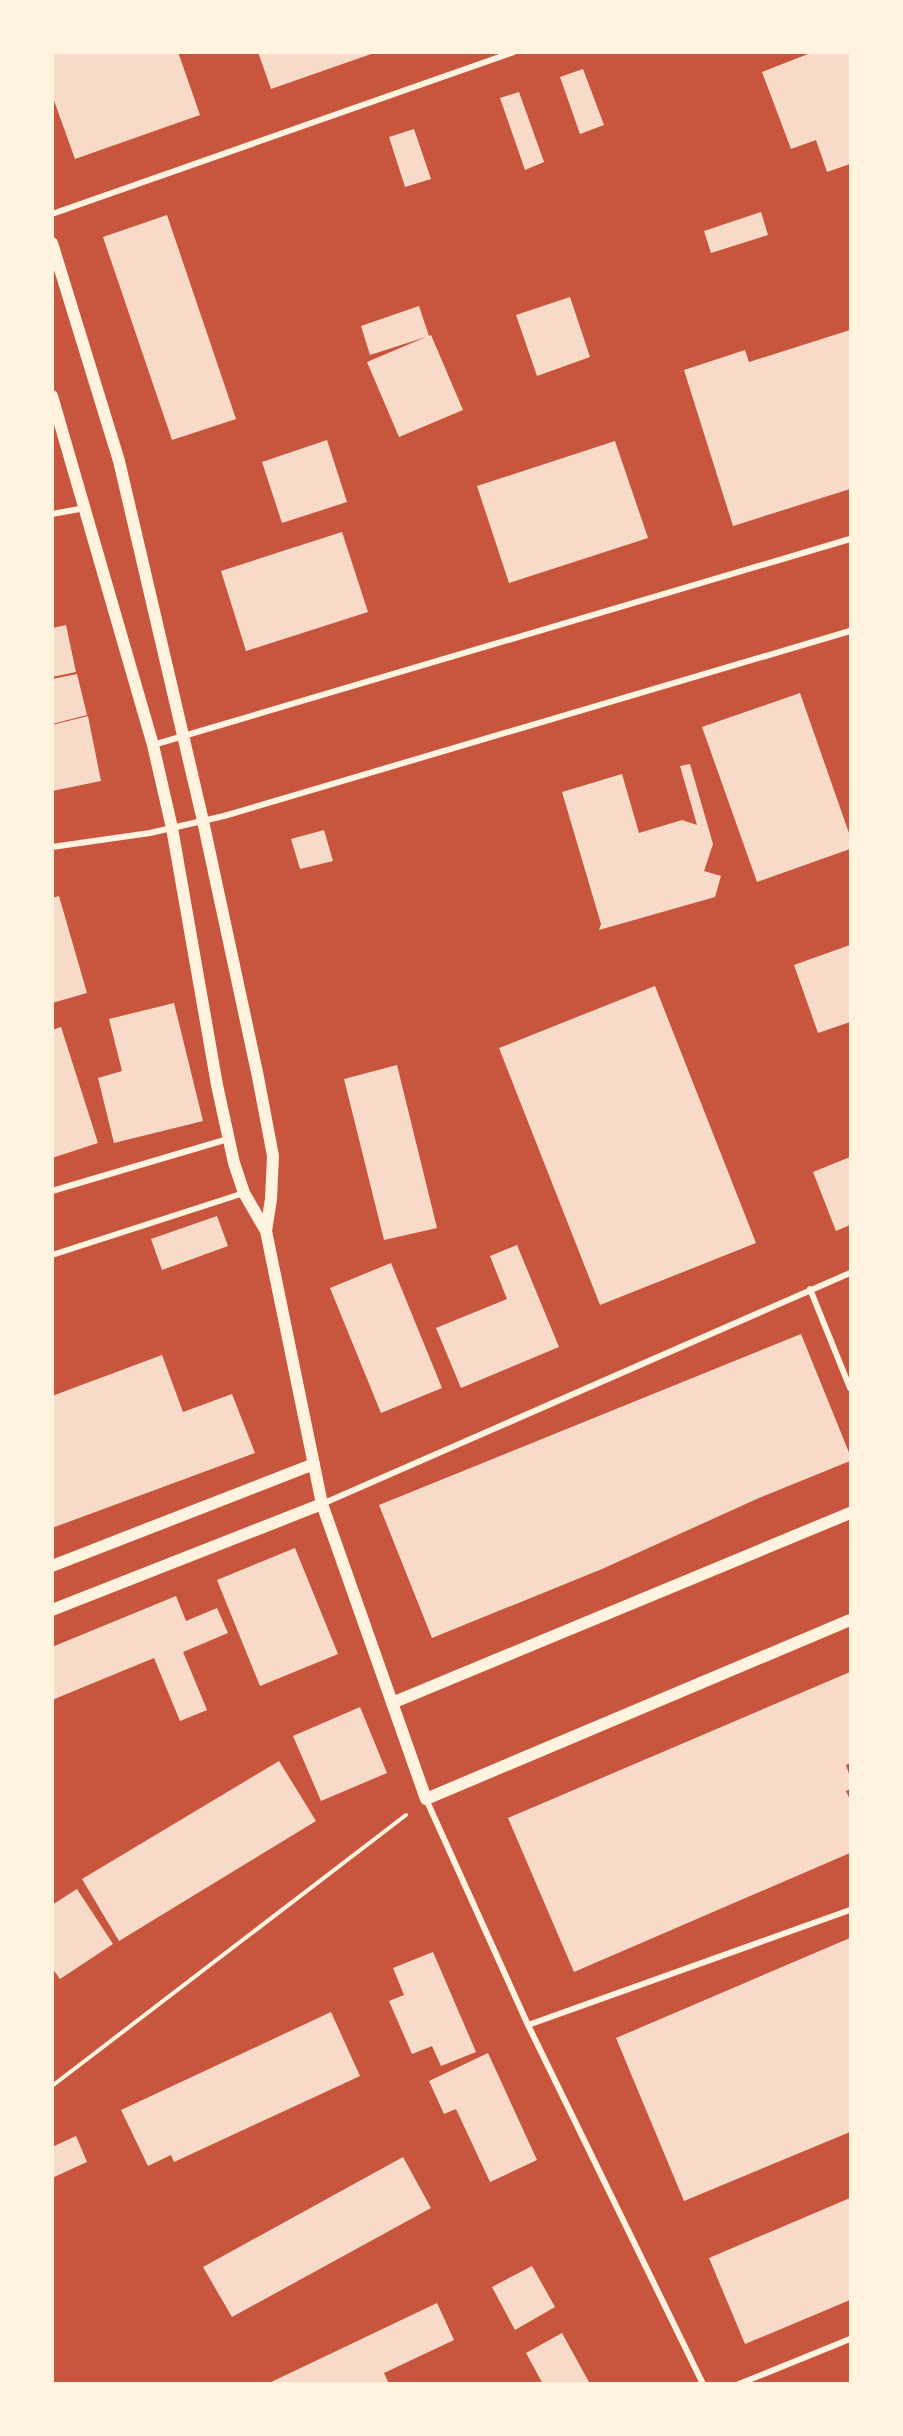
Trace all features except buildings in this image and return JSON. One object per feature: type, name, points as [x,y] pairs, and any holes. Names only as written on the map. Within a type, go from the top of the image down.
[{"type":"main road","points":[[52,243],[119,461],[203,821],[273,1156],[271,1199],[266,1231]]},
{"type":"main road","points":[[52,396],[153,746],[172,828],[217,1085],[244,1193],[266,1231],[322,1504],[426,1799],[850,1620]]},
{"type":"main road","points":[[52,1566],[314,1464]]},
{"type":"main road","points":[[52,1610],[322,1504]]},
{"type":"main road","points":[[392,1703],[850,1513]]},
{"type":"street","points":[[52,214],[514,52]]},
{"type":"street","points":[[52,514],[86,508]]},
{"type":"street","points":[[153,746],[850,538]]},
{"type":"street","points":[[52,847],[203,821],[850,631]]},
{"type":"street","points":[[52,1191],[229,1138]]},
{"type":"street","points":[[52,1255],[244,1193]]},
{"type":"street","points":[[322,1504],[850,1273]]},
{"type":"street","points":[[810,1289],[850,1388]]},
{"type":"street","points":[[426,1799],[528,2025],[703,2384]]},
{"type":"street","points":[[528,2025],[850,1910]]},
{"type":"street","points":[[738,2384],[850,2339]]},
{"type":"path","points":[[52,2086],[426,1799]]}]
